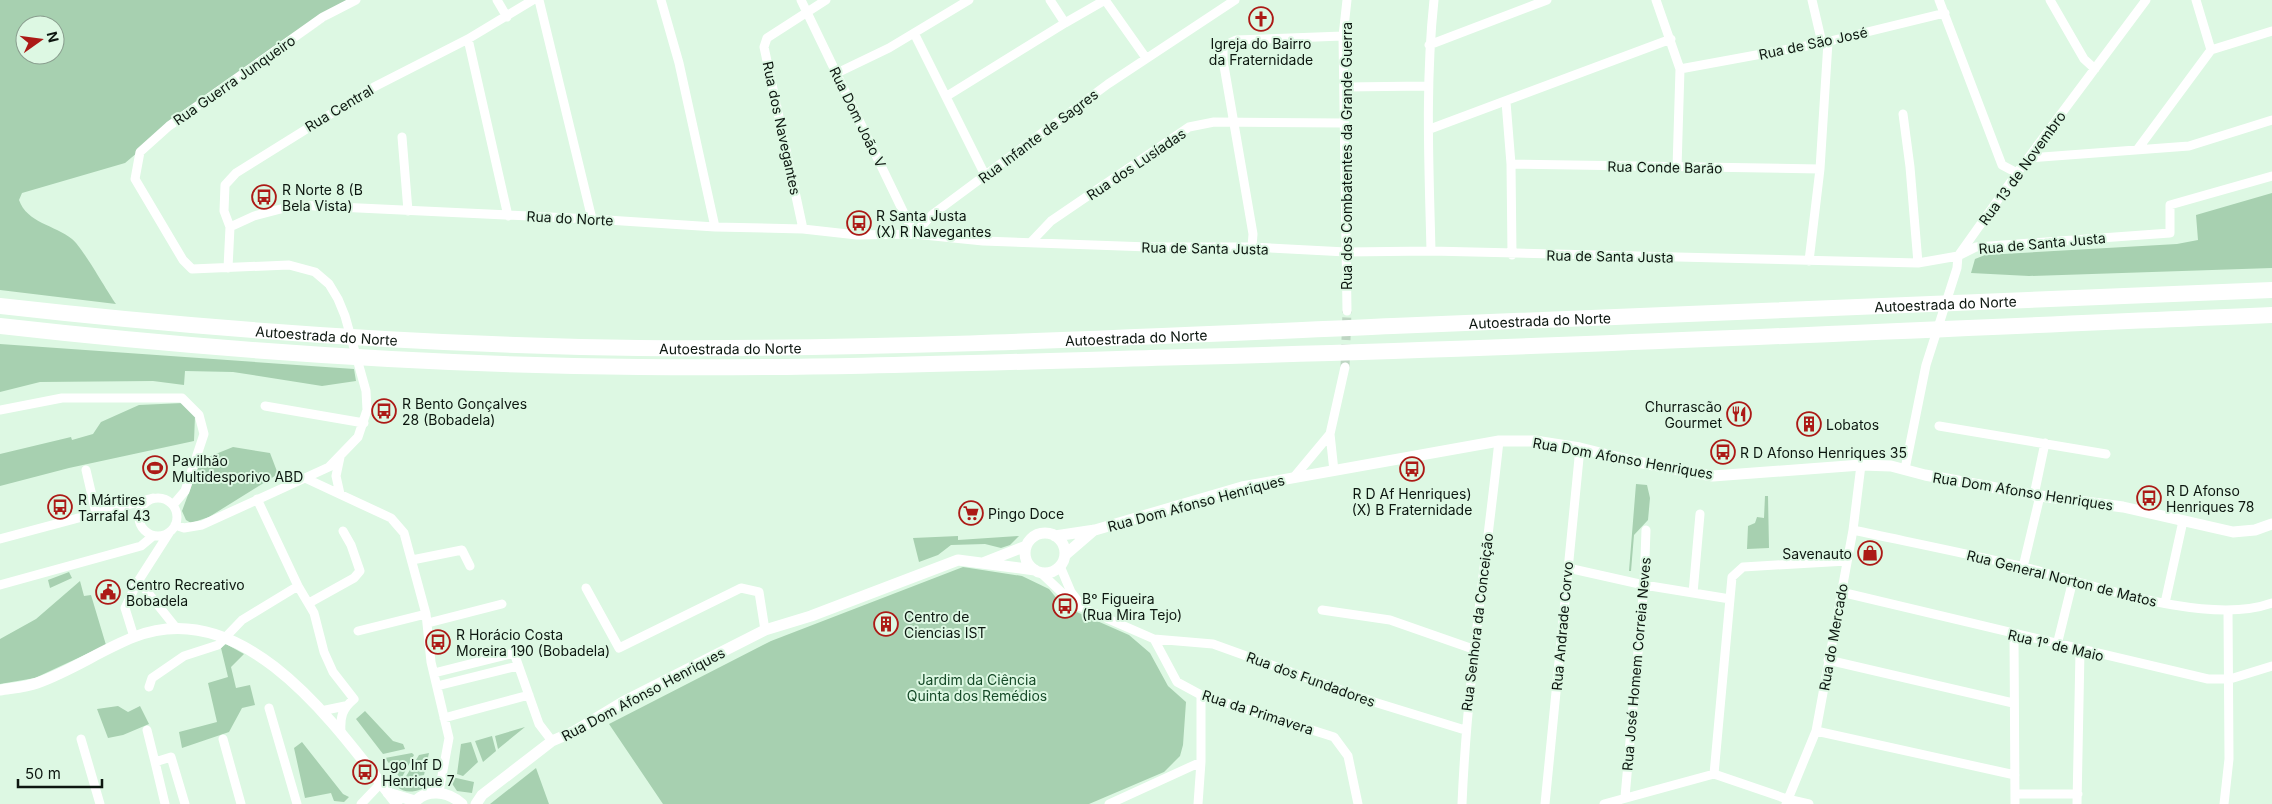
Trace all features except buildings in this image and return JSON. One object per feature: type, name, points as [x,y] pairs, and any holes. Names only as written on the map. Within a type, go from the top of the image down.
[{"type":"highway","name":"Autoestrada do Norte","points":[[0,306],[248,329],[399,339],[632,348],[870,347],[1190,336],[2272,290]]},
{"type":"highway","name":"Autoestrada do Norte","points":[[0,326],[248,350],[400,359],[653,368],[976,364],[1401,352],[2272,315]]},
{"type":"street","name":"Rua Guerra Junqueiro","points":[[228,268],[192,269],[183,260],[135,179],[140,152],[169,126],[323,17],[356,0]]},
{"type":"street","points":[[497,0],[507,17]]},
{"type":"street","name":"Rua Central","points":[[228,268],[230,227],[224,211],[225,185],[236,173],[374,87],[468,39],[533,0]]},
{"type":"street","points":[[539,0],[592,219]]},
{"type":"street","points":[[661,0],[679,63],[715,227]]},
{"type":"street","name":"Rua Dom João V","points":[[801,0],[914,234]]},
{"type":"street","name":"Rua dos Navegantes","points":[[803,229],[764,47],[768,38],[826,0]]},
{"type":"street","points":[[837,73],[889,48],[969,0]]},
{"type":"street","points":[[1050,0],[1065,23]]},
{"type":"street","points":[[947,96],[1065,23],[1106,0],[1146,58]]},
{"type":"street","name":"Rua Infante de Sagres","points":[[914,234],[933,214],[985,175],[1146,58],[1235,0]]},
{"type":"street","name":"Rua dos Combatentes da Grande Guerra","points":[[1347,0],[1343,36],[1347,311]]},
{"type":"street","points":[[1431,251],[1430,129],[1427,86],[1434,0]]},
{"type":"street","points":[[1429,45],[1547,0]]},
{"type":"street","points":[[1656,0],[1680,69],[1677,168]]},
{"type":"street","points":[[1809,261],[1820,169],[1825,42],[1812,0]]},
{"type":"street","points":[[1939,0],[2002,165],[2017,173]]},
{"type":"street","points":[[2050,0],[2084,59],[2095,69]]},
{"type":"street","points":[[2196,0],[2211,50]]},
{"type":"street","name":"Rua 13 de Novembro","points":[[1958,256],[2144,1]]},
{"type":"street","name":"Rua de São José","points":[[1680,69],[1825,42],[1945,13]]},
{"type":"street","points":[[2137,150],[2211,50],[2272,31]]},
{"type":"street","points":[[914,33],[985,175]]},
{"type":"street","points":[[1252,247],[1253,234],[1223,60],[1224,46],[1236,40],[1343,36]]},
{"type":"street","points":[[468,39],[508,216]]},
{"type":"street","points":[[1430,129],[1671,39]]},
{"type":"street","points":[[1344,87],[1427,86]]},
{"type":"street","points":[[1506,102],[1511,164],[1512,254]]},
{"type":"street","points":[[1903,114],[1918,264]]},
{"type":"street","points":[[2030,158],[2189,146],[2272,120]]},
{"type":"street","name":"Rua dos Lusíadas","points":[[1032,241],[1050,221],[1189,127],[1214,122],[1234,121],[1344,123]]},
{"type":"street","points":[[402,137],[408,211]]},
{"type":"street","name":"Rua Conde Barão","points":[[1511,164],[1820,169]]},
{"type":"street","name":"Rua de Santa Justa","points":[[914,234],[983,241],[1032,241],[1149,247],[1252,247],[1346,252],[1431,251],[1918,264],[1958,256],[1976,247],[1987,245],[2170,233],[2170,206],[2272,176]]},
{"type":"street","name":"Rua do Norte","points":[[230,227],[254,216],[296,206],[592,219],[715,227],[803,229],[857,235],[914,234]]},
{"type":"street","points":[[1905,469],[1926,365],[1957,268],[1958,256]]},
{"type":"street","points":[[0,585],[141,546],[153,536],[172,529],[202,525],[329,467],[358,437],[367,410],[363,375],[345,316],[329,284],[315,272],[289,265],[228,268]]},
{"type":"street","points":[[1334,471],[1330,434],[1345,367]]},
{"type":"street","points":[[0,410],[62,398],[182,398],[199,415],[204,434],[185,491],[173,505]]},
{"type":"street","points":[[265,406],[364,423]]},
{"type":"street","points":[[1939,426],[2106,454]]},
{"type":"street","points":[[1295,476],[1330,434]]},
{"type":"street","name":"Rua Dom Afonso Henriques","points":[[1055,536],[1095,530],[1242,487],[1499,441],[1535,441],[1580,448],[1632,461],[1713,476],[1861,465],[1891,466],[2037,496],[2124,508],[2233,532],[2255,530],[2272,524]]},
{"type":"street","name":"Rua Senhora da Conceição","points":[[1462,804],[1465,730],[1473,649],[1499,441]]},
{"type":"street","points":[[2023,567],[2045,443]]},
{"type":"street","name":"Rua Andrade Corvo","points":[[1545,804],[1580,448]]},
{"type":"street","points":[[340,457],[336,476],[340,494]]},
{"type":"street","name":"Rua do Mercado","points":[[1786,802],[1816,731],[1853,530],[1861,465]]},
{"type":"street","points":[[86,470],[96,513]]},
{"type":"street","points":[[305,478],[391,518],[404,533],[428,623],[434,673],[449,738],[439,792]]},
{"type":"street","points":[[153,498],[144,504],[138,514],[144,530],[153,536]]},
{"type":"street","points":[[0,539],[153,498],[164,499],[173,505],[177,515],[172,529],[137,583],[125,608],[134,637]]},
{"type":"street","points":[[257,499],[298,586],[318,622],[324,652],[333,672],[354,699],[345,706],[341,714],[341,732]]},
{"type":"street","points":[[1693,593],[1700,514]]},
{"type":"street","points":[[2165,603],[2183,521]]},
{"type":"street","name":"Rua Dom Afonso Henriques","points":[[1062,560],[1095,530]]},
{"type":"street","name":"Rua José Homem Correia Neves","points":[[1625,798],[1644,585],[1646,530]]},
{"type":"street","name":"Rua General Norton de Matos","points":[[1853,530],[2023,567],[2165,603],[2200,609],[2228,611],[2272,603]]},
{"type":"street","points":[[309,603],[354,578],[360,571],[351,545],[343,531]]},
{"type":"street","points":[[1082,607],[1076,600],[1062,560],[1063,544],[1055,536],[1039,534],[1033,537],[1026,546],[1026,560],[1069,601],[1082,607],[1154,639]]},
{"type":"street","name":"Rua Dom Afonso Henriques","points":[[985,562],[1026,546]]},
{"type":"street","points":[[412,560],[462,550],[470,566]]},
{"type":"street","name":"Rua Dom Afonso Henriques","points":[[461,803],[479,800],[552,741],[575,731],[623,702],[765,630],[811,616],[958,560],[985,562],[1038,571]]},
{"type":"street","points":[[1038,571],[1054,570],[1062,560]]},
{"type":"street","points":[[1714,774],[1732,577],[1744,567],[1847,562]]},
{"type":"street","points":[[1568,568],[1644,585],[1730,599]]},
{"type":"street","points":[[2057,645],[2073,580]]},
{"type":"street","points":[[149,686],[152,678],[184,656],[218,644],[254,611],[298,586]]},
{"type":"street","points":[[586,588],[619,648],[740,588],[759,592],[765,630]]},
{"type":"street","points":[[145,589],[177,629]]},
{"type":"street","name":"Rua 1º de Maio","points":[[1841,592],[2080,651],[2208,680],[2230,679],[2272,666]]},
{"type":"street","points":[[428,623],[502,604]]},
{"type":"street","points":[[1322,610],[1390,620],[1473,649]]},
{"type":"street","points":[[2224,804],[2229,759],[2230,679],[2228,611]]},
{"type":"street","points":[[358,631],[426,614]]},
{"type":"street","points":[[0,690],[36,683],[134,637],[154,631],[186,628],[226,638],[268,662],[289,679],[341,732],[396,804]]},
{"type":"street","points":[[2014,635],[2015,804]]},
{"type":"street","name":"Rua da Primavera","points":[[1154,639],[1177,682],[1201,695],[1334,737],[1348,756],[1358,804]]},
{"type":"street","name":"Rua dos Fundadores","points":[[1154,639],[1213,644],[1374,702],[1465,730]]},
{"type":"street","points":[[2078,804],[2080,651]]},
{"type":"street","points":[[434,673],[514,653],[525,689],[539,724],[552,741]]},
{"type":"street","points":[[1828,660],[2014,702]]},
{"type":"street","points":[[437,686],[518,666]]},
{"type":"street","points":[[444,718],[529,695]]},
{"type":"street","points":[[1198,804],[1201,762],[1201,695]]},
{"type":"street","points":[[321,711],[345,706]]},
{"type":"street","points":[[269,708],[297,804]]},
{"type":"street","points":[[147,730],[165,804]]},
{"type":"street","points":[[1816,731],[2015,775]]},
{"type":"street","points":[[80,739],[100,804]]},
{"type":"street","points":[[223,739],[241,804]]},
{"type":"street","points":[[155,762],[171,757],[184,804]]},
{"type":"street","points":[[1109,804],[1201,762]]},
{"type":"street","points":[[1604,804],[1714,774],[1786,802],[1809,804]]},
{"type":"street","points":[[384,788],[414,802],[426,794],[439,792],[451,795],[461,803]]},
{"type":"street","points":[[361,804],[384,788]]},
{"type":"street","points":[[2016,794],[2078,794]]},
{"type":"green space","points":[[0,0],[356,0],[169,126],[125,163],[22,193],[19,200],[28,214],[65,234],[77,244],[116,304],[0,290]]},
{"type":"green space","points":[[2272,193],[2272,268],[2029,276],[1971,273],[1975,259],[1985,255],[2177,244],[2198,240],[2196,215]]},
{"type":"green space","points":[[0,344],[354,369],[356,381],[322,386],[233,372],[185,371],[184,385],[153,381],[40,382],[0,392]]},
{"type":"green space","points":[[183,403],[195,416],[194,441],[69,468],[0,486],[0,454],[71,437],[72,440],[93,434],[101,422],[139,405]]},
{"type":"green space","points":[[233,447],[270,453],[278,474],[209,517],[191,523],[186,520],[182,511],[201,460]]},
{"type":"green space","points":[[1636,484],[1647,485],[1650,498],[1648,520],[1634,535],[1631,571],[1629,571]]},
{"type":"green space","points":[[1765,496],[1768,496],[1769,548],[1747,549],[1748,526],[1755,523],[1757,517],[1764,518]]},
{"type":"green space","points":[[958,536],[958,540],[1019,536],[1010,545],[1001,548],[985,544],[951,545],[938,555],[919,562],[913,538]]},
{"type":"green space","name":"Jardim da Ciência Quinta dos Remédios","points":[[963,567],[1022,576],[1049,589],[1063,606],[1129,635],[1150,653],[1168,686],[1186,702],[1183,745],[1180,756],[1164,772],[1089,804],[663,804],[609,724],[771,641]]},
{"type":"green space","points":[[69,572],[72,578],[50,588],[48,580]]},
{"type":"green space","points":[[80,581],[84,596],[91,595],[106,645],[35,678],[0,684],[0,639],[36,619]]},
{"type":"green space","points":[[226,644],[244,654],[231,667],[236,688],[250,685],[255,705],[242,708],[229,732],[182,748],[179,732],[217,722],[208,683],[228,677],[221,648]]},
{"type":"green space","points":[[118,706],[128,712],[140,706],[149,724],[123,735],[108,738],[97,709]]},
{"type":"green space","points":[[365,711],[393,741],[403,744],[405,749],[383,754],[356,719]]},
{"type":"green space","points":[[525,727],[498,749],[495,736]]},
{"type":"green space","points":[[492,736],[496,751],[483,762],[475,741]]},
{"type":"green space","points":[[302,742],[343,794],[349,797],[344,802],[334,801],[331,793],[305,798],[294,748]]},
{"type":"green space","points":[[471,742],[478,762],[463,776],[457,774],[461,744]]},
{"type":"green space","points":[[412,753],[414,755],[401,779],[385,758]]},
{"type":"green space","points":[[429,753],[424,775],[405,778],[419,755]]},
{"type":"green space","points":[[536,768],[549,804],[490,804]]},
{"type":"green space","points":[[452,777],[474,782],[472,793],[457,791],[451,782]]},
{"type":"green space","points":[[433,778],[434,785],[410,792],[396,786],[401,783]]},
{"type":"tunnel","points":[[1345,367],[1347,311]]},
{"type":"place","name":"Igreja do Bairro da Fraternidade","points":[[1261,19]]},
{"type":"place","name":"R Norte 8 (B Bela Vista)","points":[[264,197]]},
{"type":"place","name":"R Santa Justa (X) R Navegantes","points":[[859,223]]},
{"type":"place","name":"R Bento Gonçalves 28 (Bobadela)","points":[[384,411]]},
{"type":"place","name":"Churrascão Gourmet","points":[[1739,414]]},
{"type":"place","name":"Lobatos","points":[[1809,424]]},
{"type":"place","name":"R D Afonso Henriques 35","points":[[1723,452]]},
{"type":"place","name":"Pavilhão Multidesporivo ABD","points":[[155,468]]},
{"type":"place","name":"R D Af Henriques) (X) B Fraternidade","points":[[1412,469]]},
{"type":"place","name":"R D Afonso Henriques 78","points":[[2149,498]]},
{"type":"place","name":"R Mártires Tarrafal 43","points":[[60,507]]},
{"type":"place","name":"Pingo Doce","points":[[971,513]]},
{"type":"place","name":"Savenauto","points":[[1870,553]]},
{"type":"place","name":"Centro Recreativo Bobadela","points":[[108,592]]},
{"type":"place","name":"Bº Figueira (Rua Mira Tejo)","points":[[1065,606]]},
{"type":"place","name":"Centro de Ciencias IST","points":[[886,624]]},
{"type":"place","name":"R Horácio Costa Moreira 190 (Bobadela)","points":[[438,642]]},
{"type":"place","name":"Lgo Inf D Henrique 7","points":[[365,772]]}]
